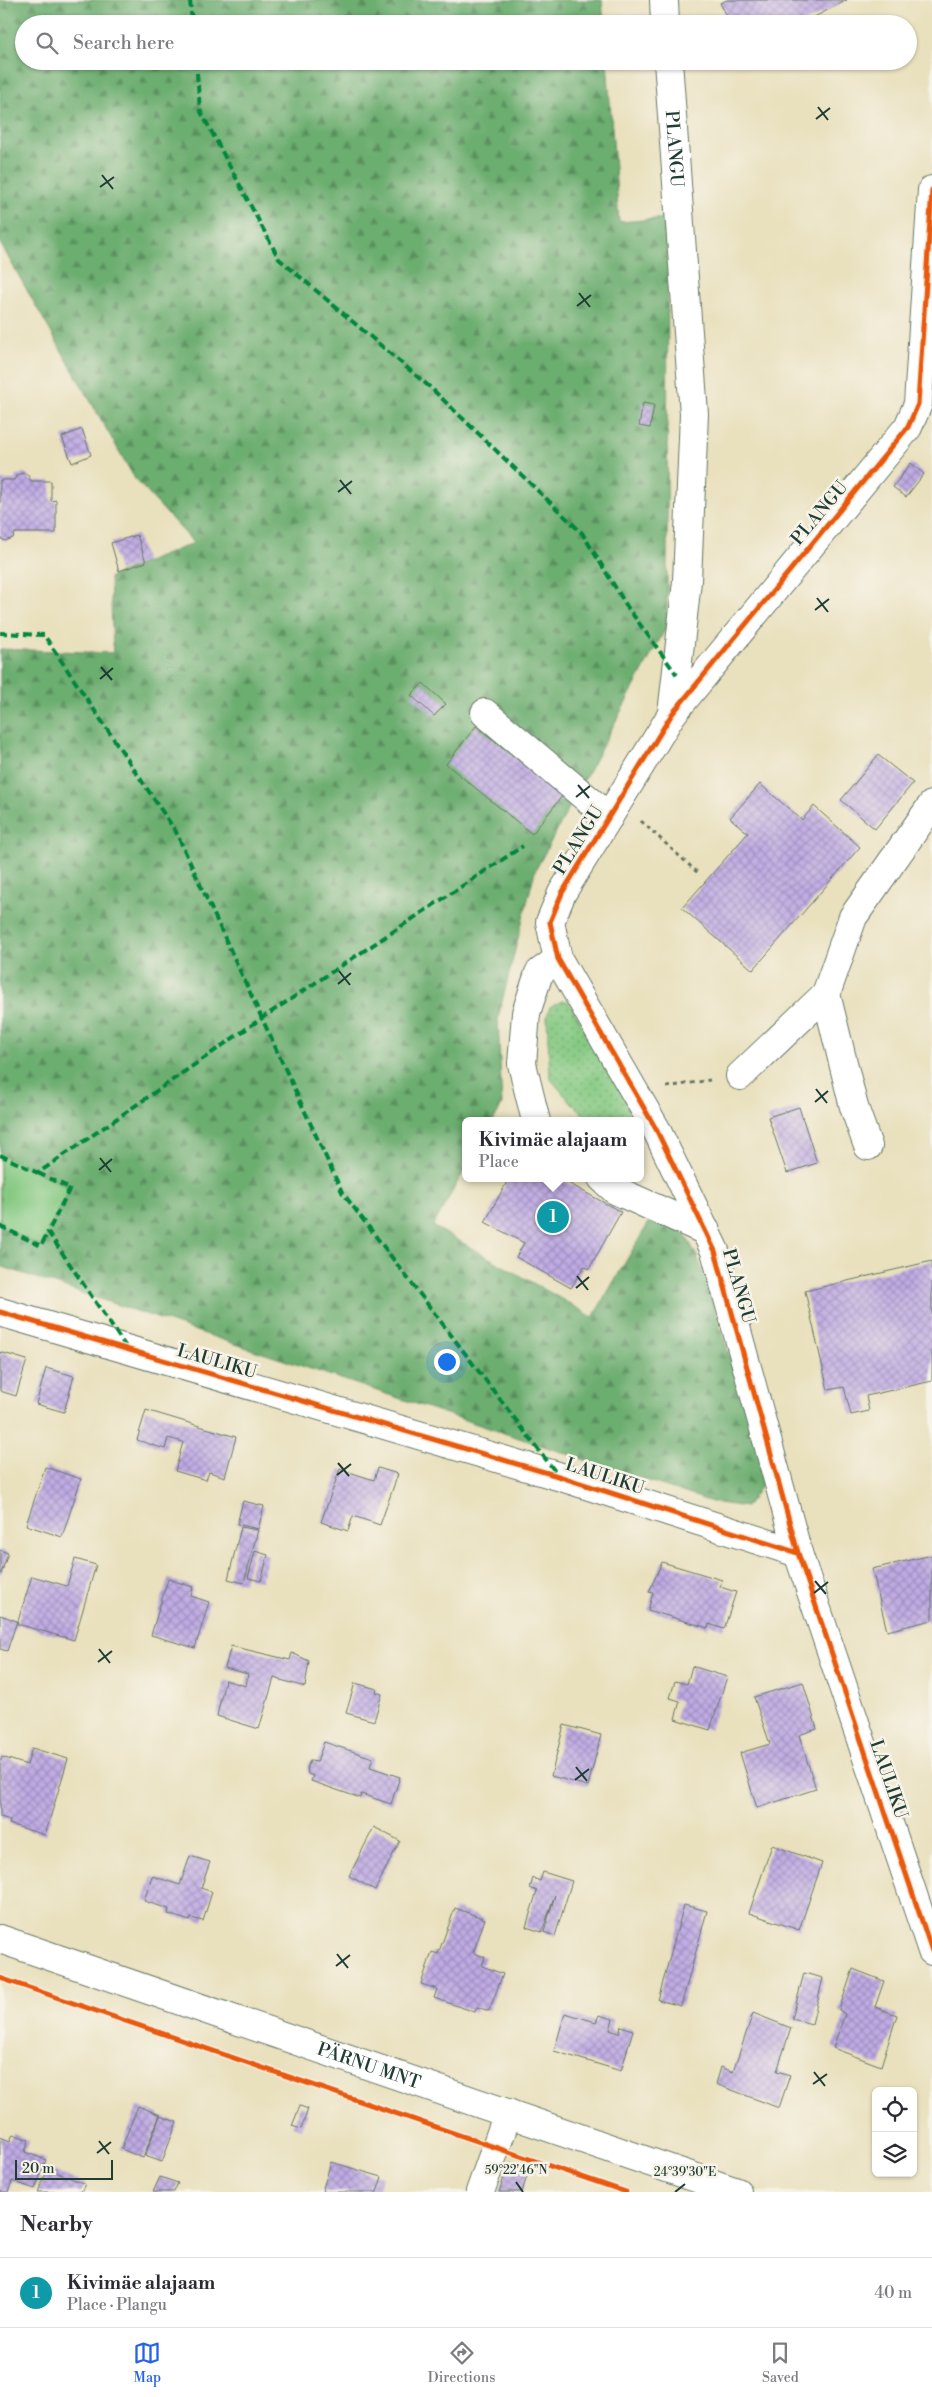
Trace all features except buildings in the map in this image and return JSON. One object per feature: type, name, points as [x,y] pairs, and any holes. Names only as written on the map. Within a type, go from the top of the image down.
[{"type":"street","points":[[664,0],[665,15]]},
{"type":"street","name":"PLANGU","points":[[669,70],[694,414],[687,581],[672,714]]},
{"type":"street","name":"PLANGU","points":[[798,1553],[715,1251],[656,1129],[558,959],[550,922],[562,893],[672,714],[908,427],[918,404],[928,292],[932,190]]},
{"type":"street","points":[[485,713],[614,809]]},
{"type":"street","points":[[740,1076],[826,994],[853,917],[932,806]]},
{"type":"street","points":[[535,1117],[522,1064],[526,1013],[539,973],[558,959]]},
{"type":"street","points":[[826,994],[854,1106],[868,1146]]},
{"type":"street","points":[[606,1182],[615,1190],[706,1231]]},
{"type":"street","name":"LAULIKU","points":[[0,1312],[558,1476],[798,1553],[932,1951]]},
{"type":"street","name":"PÄRNU MNT","points":[[0,1939],[737,2192]]},
{"type":"street","points":[[480,2192],[508,2113]]},
{"type":"path","points":[[614,809],[698,872]]},
{"type":"path","points":[[636,1095],[686,1082],[740,1076]]},
{"type":"green space","points":[[0,0],[602,0],[603,15],[15,15],[15,70],[608,70],[619,222],[668,218],[667,626],[535,871],[498,1018],[502,1105],[495,1117],[462,1117],[462,1174],[433,1226],[593,1317],[649,1222],[675,1225],[685,1235],[698,1258],[768,1476],[746,1507],[712,1502],[0,1266],[0,649],[113,653],[110,577],[194,543],[135,479],[0,243]]},
{"type":"green space","points":[[562,1001],[568,1001],[637,1117],[587,1117],[572,1104],[550,1078],[547,1017],[550,1007]]},
{"type":"green space","points":[[0,1154],[70,1188],[41,1246],[0,1226]]},
{"type":"marked path","points":[[190,0],[191,15]]},
{"type":"marked path","points":[[197,70],[200,110],[279,259],[432,389],[582,533],[628,608],[677,675]]},
{"type":"marked path","points":[[0,633],[44,635],[176,832],[342,1192],[557,1474]]},
{"type":"marked path","points":[[0,1155],[38,1173],[262,1018],[523,846]]},
{"type":"marked path","points":[[38,1173],[70,1188],[48,1232],[128,1350]]},
{"type":"marked path","points":[[0,1226],[41,1246],[48,1232]]},
{"type":"cycle path","points":[[798,1553],[715,1251],[656,1129],[558,959],[550,922],[562,893],[672,714],[908,427],[918,404],[932,190]]},
{"type":"cycle path","points":[[0,1312],[558,1476],[798,1553],[932,1951]]},
{"type":"cycle path","points":[[0,1978],[626,2192]]},
{"type":"place","name":"Kivimäe alajaam","points":[[553,1217]]}]
